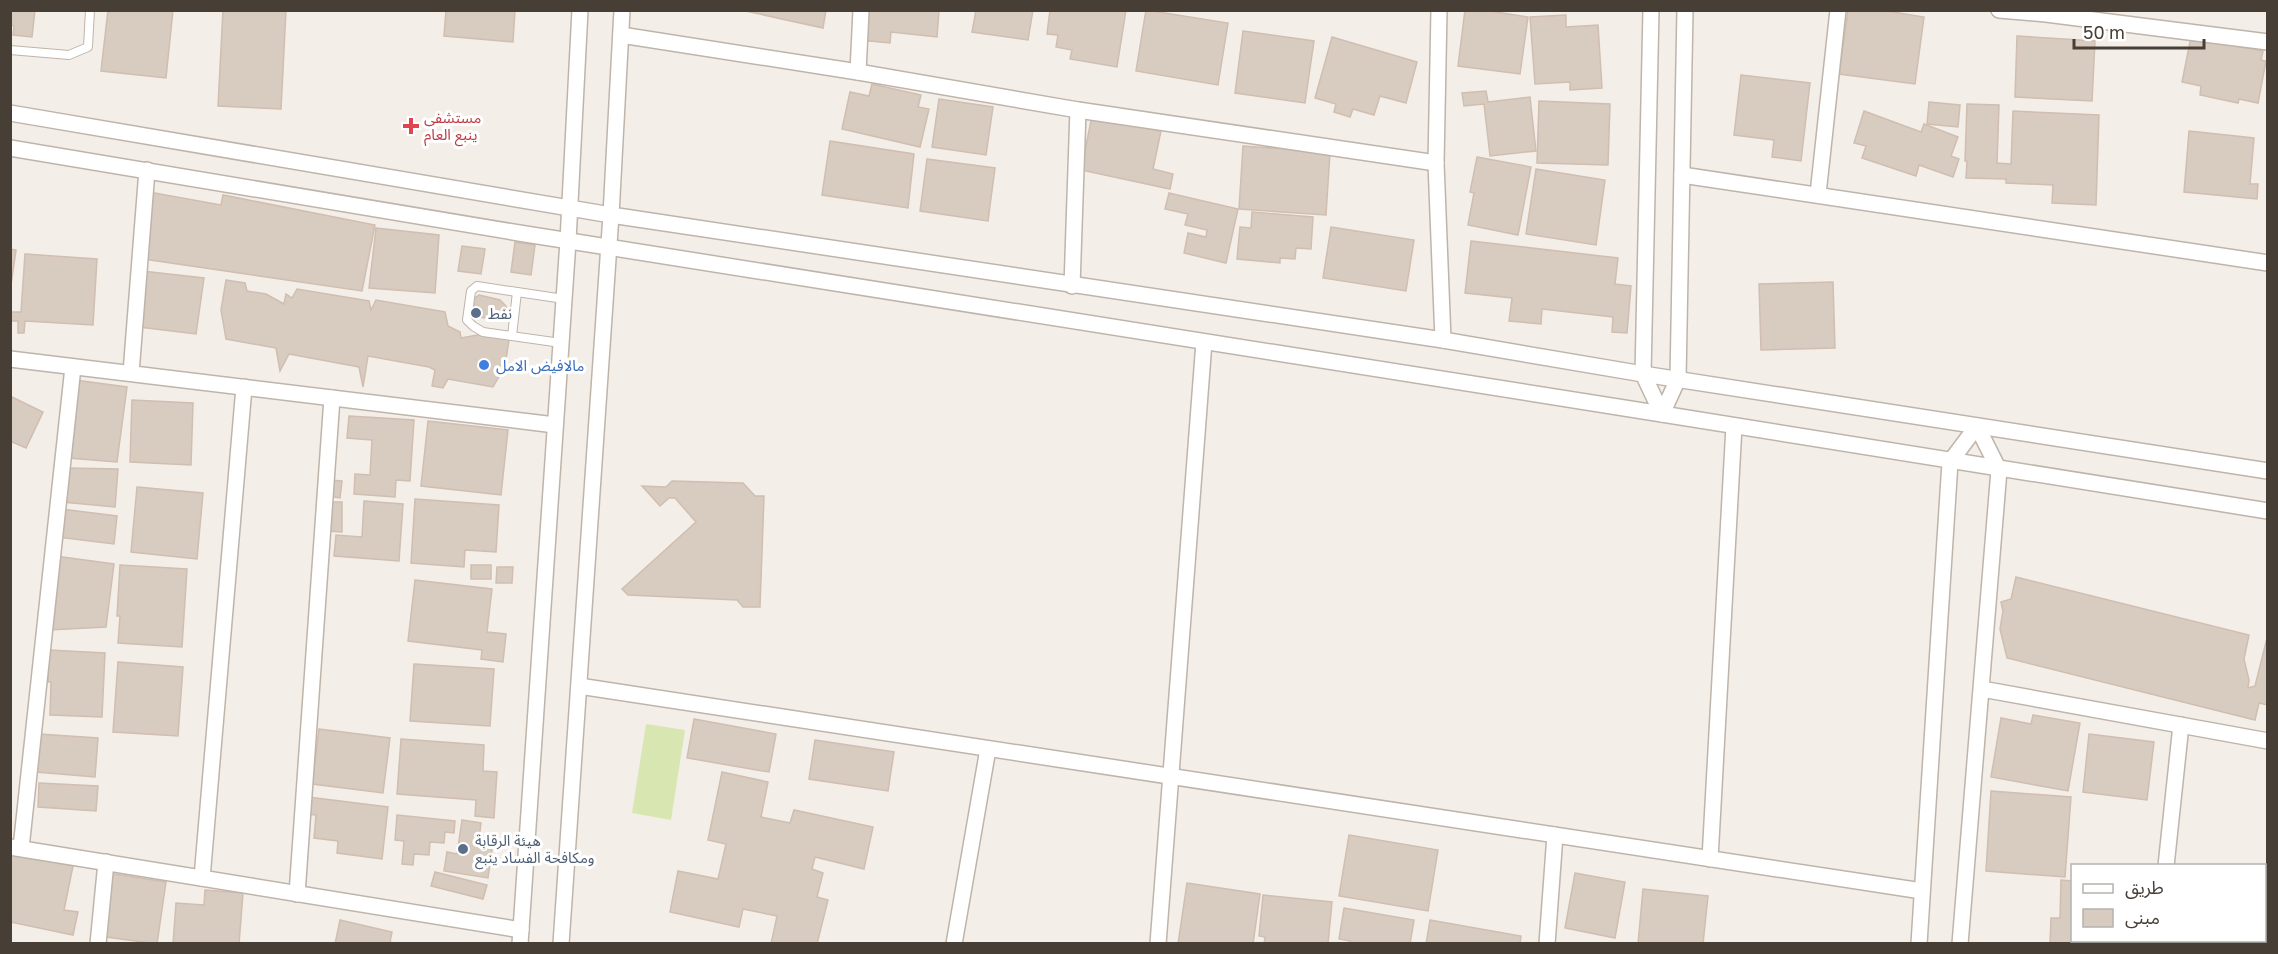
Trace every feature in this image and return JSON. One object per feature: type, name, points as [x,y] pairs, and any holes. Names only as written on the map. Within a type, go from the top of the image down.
[{"type":"street","points":[[74,367],[16,848],[297,894],[520,937],[568,241],[580,10]]},
{"type":"street","points":[[561,944],[609,247],[622,10]]},
{"type":"street","points":[[858,72],[861,10]]},
{"type":"street","points":[[1438,10],[1436,163],[1443,340]]},
{"type":"street","points":[[1651,10],[1643,374],[1662,414]]},
{"type":"street","points":[[1662,414],[1678,379],[1684,10]]},
{"type":"street","points":[[1818,194],[1838,10]]},
{"type":"street","points":[[2000,10],[2046,12],[2268,42]]},
{"type":"street","points":[[621,35],[858,72],[1078,110],[1436,163]]},
{"type":"street","points":[[1071,286],[1078,110]]},
{"type":"street","points":[[10,113],[611,215],[1071,286],[1443,340],[1643,374],[2268,471]]},
{"type":"street","points":[[10,147],[568,241],[2268,511]]},
{"type":"street","points":[[131,374],[147,170]]},
{"type":"street","points":[[1682,176],[1818,194],[2268,263]]},
{"type":"street","points":[[1158,944],[1204,342]]},
{"type":"street","points":[[10,359],[555,425]]},
{"type":"street","points":[[202,878],[244,387]]},
{"type":"street","points":[[297,894],[332,398]]},
{"type":"street","points":[[1710,859],[1734,426]]},
{"type":"street","points":[[1919,944],[1950,462],[1977,426]]},
{"type":"street","points":[[1960,944],[1999,470],[1977,426]]},
{"type":"street","points":[[579,686],[1922,891]]},
{"type":"street","points":[[1982,689],[2268,741]]},
{"type":"street","points":[[2166,864],[2181,725]]},
{"type":"street","points":[[954,944],[988,749]]},
{"type":"street","points":[[1547,944],[1554,835]]},
{"type":"street","points":[[98,944],[106,862]]},
{"type":"lane","points":[[10,50],[69,55],[88,47],[90,10]]},
{"type":"lane","points":[[561,343],[483,332],[467,320],[471,291],[477,286],[564,299]]},
{"type":"lane","points":[[512,336],[517,292]]},
{"type":"green space","points":[[646,724],[685,730],[671,820],[632,813]]},
{"type":"building","points":[[10,10],[35,10],[32,37],[13,35],[14,26],[10,25]]},
{"type":"building","points":[[108,10],[173,10],[166,78],[101,71]]},
{"type":"building","points":[[223,10],[286,10],[281,109],[218,106]]},
{"type":"building","points":[[446,10],[515,10],[513,42],[444,36]]},
{"type":"building","points":[[741,10],[826,10],[823,28]]},
{"type":"building","points":[[863,10],[939,10],[937,37],[891,32],[890,43],[860,40]]},
{"type":"building","points":[[976,10],[1033,10],[1028,40],[972,32]]},
{"type":"building","points":[[1050,10],[1126,10],[1117,67],[1070,59],[1072,50],[1056,47],[1058,35],[1047,34]]},
{"type":"building","points":[[1146,10],[1228,23],[1218,85],[1136,71]]},
{"type":"building","points":[[1465,10],[1484,10],[1528,17],[1520,74],[1458,66]]},
{"type":"building","points":[[1848,10],[1881,10],[1924,17],[1915,84],[1839,74]]},
{"type":"building","points":[[1566,15],[1566,27],[1598,25],[1602,88],[1570,90],[1570,82],[1535,84],[1530,17]]},
{"type":"building","points":[[1243,31],[1314,41],[1305,103],[1235,93]]},
{"type":"building","points":[[2017,36],[2095,41],[2092,101],[2015,97]]},
{"type":"building","points":[[1332,37],[1417,62],[1406,103],[1380,96],[1374,115],[1353,109],[1350,117],[1334,112],[1336,104],[1315,98]]},
{"type":"building","points":[[2191,37],[2263,51],[2261,60],[2266,61],[2258,103],[2239,99],[2238,103],[2200,95],[2201,86],[2182,82]]},
{"type":"building","points":[[1741,75],[1810,83],[1801,161],[1772,157],[1774,140],[1734,135]]},
{"type":"building","points":[[872,84],[921,95],[918,107],[929,109],[920,147],[842,129],[850,92],[869,96]]},
{"type":"building","points":[[1486,91],[1488,102],[1530,97],[1536,151],[1490,156],[1484,104],[1464,106],[1462,93]]},
{"type":"building","points":[[939,99],[993,107],[986,155],[932,147]]},
{"type":"building","points":[[1539,101],[1610,104],[1608,165],[1537,163]]},
{"type":"building","points":[[1929,102],[1960,105],[1958,127],[1927,124]]},
{"type":"building","points":[[1967,104],[1999,105],[1997,163],[2011,164],[2013,111],[2099,115],[2096,205],[2052,203],[2053,185],[2006,183],[2006,179],[1966,178]]},
{"type":"building","points":[[1864,111],[1921,132],[1924,124],[1958,137],[1951,156],[1959,159],[1953,177],[1919,165],[1916,176],[1862,158],[1866,146],[1854,143]]},
{"type":"building","points":[[1092,116],[1161,131],[1153,169],[1173,174],[1170,189],[1081,170]]},
{"type":"building","points":[[2189,131],[2254,138],[2250,184],[2258,184],[2257,199],[2184,192]]},
{"type":"building","points":[[830,141],[914,154],[908,208],[822,195]]},
{"type":"building","points":[[1243,146],[1330,152],[1326,215],[1239,209]]},
{"type":"building","points":[[1477,157],[1531,167],[1518,235],[1468,225],[1474,193],[1470,192]]},
{"type":"building","points":[[927,159],[995,168],[988,221],[920,211]]},
{"type":"building","points":[[1536,169],[1605,180],[1596,245],[1526,234]]},
{"type":"building","points":[[149,192],[221,205],[223,195],[375,225],[362,291],[144,259]]},
{"type":"building","points":[[1169,193],[1238,209],[1226,263],[1184,253],[1188,233],[1206,237],[1207,230],[1185,225],[1188,214],[1165,209]]},
{"type":"building","points":[[1252,212],[1313,217],[1311,249],[1296,248],[1295,259],[1280,258],[1280,263],[1237,259],[1240,227],[1251,228]]},
{"type":"building","points":[[1331,227],[1414,240],[1406,291],[1323,278]]},
{"type":"building","points":[[376,228],[439,235],[435,293],[369,288]]},
{"type":"building","points":[[1471,241],[1618,258],[1615,284],[1631,286],[1627,333],[1612,332],[1613,317],[1542,309],[1541,324],[1509,321],[1512,298],[1465,293]]},
{"type":"building","points":[[515,242],[535,245],[531,275],[511,272]]},
{"type":"building","points":[[462,246],[485,249],[481,274],[458,271]]},
{"type":"building","points":[[10,249],[16,250],[10,292]]},
{"type":"building","points":[[25,254],[97,259],[93,325],[25,321],[24,333],[18,333],[18,321],[10,321],[11,312],[21,312]]},
{"type":"building","points":[[142,271],[204,278],[196,334],[139,327]]},
{"type":"building","points":[[226,280],[245,283],[247,291],[266,294],[284,304],[286,294],[292,298],[297,289],[369,301],[371,310],[376,300],[445,312],[448,326],[460,332],[461,338],[494,332],[509,340],[505,366],[493,387],[448,379],[443,388],[432,386],[435,370],[429,367],[368,356],[363,387],[359,367],[289,354],[280,371],[276,348],[226,339],[221,310]]},
{"type":"building","points":[[1833,282],[1835,348],[1761,350],[1759,284]]},
{"type":"building","points":[[479,295],[500,300],[506,306],[507,313],[498,320],[479,317],[472,311],[472,300]]},
{"type":"building","points":[[75,380],[127,387],[117,462],[68,458]]},
{"type":"building","points":[[10,396],[43,412],[26,448],[10,441]]},
{"type":"building","points":[[132,400],[193,403],[191,465],[130,462]]},
{"type":"building","points":[[349,416],[414,420],[410,481],[396,480],[395,497],[354,494],[355,474],[370,475],[372,440],[347,438]]},
{"type":"building","points":[[428,421],[508,430],[501,495],[421,486]]},
{"type":"building","points":[[67,468],[118,469],[115,507],[62,502]]},
{"type":"building","points":[[330,480],[342,481],[340,498],[328,496]]},
{"type":"building","points":[[672,481],[743,483],[755,496],[764,496],[760,607],[743,607],[737,600],[628,595],[622,589],[696,522],[675,498],[669,498],[660,506],[642,486],[666,487]]},
{"type":"building","points":[[137,487],[203,493],[197,559],[131,552]]},
{"type":"building","points":[[415,499],[499,505],[496,552],[465,550],[464,567],[411,563]]},
{"type":"building","points":[[364,501],[403,504],[399,561],[334,556],[336,535],[362,537]]},
{"type":"building","points":[[327,502],[342,502],[342,532],[327,531]]},
{"type":"building","points":[[61,509],[117,516],[114,544],[58,537]]},
{"type":"building","points":[[55,556],[114,564],[106,627],[49,630]]},
{"type":"building","points":[[120,565],[187,569],[182,647],[118,643]]},
{"type":"building","points":[[471,565],[491,565],[491,579],[471,579]]},
{"type":"building","points":[[497,567],[513,567],[512,583],[496,583]]},
{"type":"building","points":[[2016,577],[2249,635],[2244,659],[2249,680],[2248,688],[2255,686],[2268,634],[2268,705],[2259,703],[2255,720],[2007,658],[2000,629],[2003,611],[2001,602],[2011,599]]},
{"type":"building","points":[[415,580],[492,589],[487,632],[506,634],[503,662],[481,659],[482,650],[408,641]]},
{"type":"building","points":[[49,650],[105,653],[102,717],[50,715]]},
{"type":"building","points":[[118,662],[183,667],[178,736],[113,732]]},
{"type":"building","points":[[414,664],[494,669],[490,726],[410,721]]},
{"type":"building","points":[[2033,715],[2080,723],[2068,791],[1991,777],[2001,718],[2031,724]]},
{"type":"building","points":[[694,719],[776,734],[769,772],[687,758]]},
{"type":"building","points":[[319,729],[390,738],[383,793],[312,784]]},
{"type":"building","points":[[39,734],[98,738],[95,777],[36,772]]},
{"type":"building","points":[[2089,734],[2154,742],[2147,800],[2083,792]]},
{"type":"building","points":[[401,739],[484,745],[483,771],[497,772],[494,818],[475,816],[476,800],[397,794]]},
{"type":"building","points":[[815,740],[894,752],[888,791],[809,779]]},
{"type":"building","points":[[722,772],[768,782],[761,817],[790,823],[794,810],[873,827],[864,869],[815,857],[812,869],[823,873],[817,897],[828,900],[817,944],[771,944],[777,916],[743,909],[739,927],[670,912],[678,871],[718,879],[726,844],[708,840]]},
{"type":"building","points":[[39,783],[98,786],[96,811],[38,807]]},
{"type":"building","points":[[1991,791],[2071,797],[2065,877],[1986,871]]},
{"type":"building","points":[[308,797],[388,807],[382,859],[337,853],[338,841],[314,838],[316,815],[306,814]]},
{"type":"building","points":[[397,815],[455,821],[454,833],[445,832],[444,843],[430,842],[429,855],[414,854],[413,865],[402,864],[404,841],[395,840]]},
{"type":"building","points":[[462,820],[481,823],[478,847],[492,849],[488,878],[444,871],[447,852],[457,854]]},
{"type":"building","points":[[1349,835],[1438,850],[1428,911],[1339,896]]},
{"type":"building","points":[[10,853],[73,866],[64,910],[78,912],[73,935],[10,922]]},
{"type":"building","points":[[435,872],[487,885],[483,899],[431,886]]},
{"type":"building","points":[[108,873],[166,882],[157,944],[99,936]]},
{"type":"building","points":[[1575,873],[1625,882],[1615,938],[1565,928]]},
{"type":"building","points":[[2061,880],[2071,881],[2071,942],[2116,942],[2116,944],[2050,944],[2051,918],[2060,918]]},
{"type":"building","points":[[1187,883],[1260,894],[1253,944],[1178,944]]},
{"type":"building","points":[[1643,889],[1708,896],[1703,944],[1638,944]]},
{"type":"building","points":[[205,890],[243,893],[239,944],[173,944],[176,903],[204,905]]},
{"type":"building","points":[[1263,895],[1332,902],[1328,944],[1264,944],[1265,937],[1259,936]]},
{"type":"building","points":[[1344,908],[1414,920],[1410,944],[1349,944],[1350,941],[1339,939]]},
{"type":"building","points":[[340,920],[392,932],[390,942],[395,944],[335,944]]},
{"type":"building","points":[[1430,920],[1521,936],[1520,944],[1426,944]]},
{"type":"place","name":"مستشفى ينبع العام","points":[[411,126]]},
{"type":"place","name":"نفط","points":[[476,313]]},
{"type":"place","name":"مالافيض الامل","points":[[484,365]]},
{"type":"place","name":"هيئة الرقابة ومكافحة الفساد ينبع","points":[[463,849]]}]
